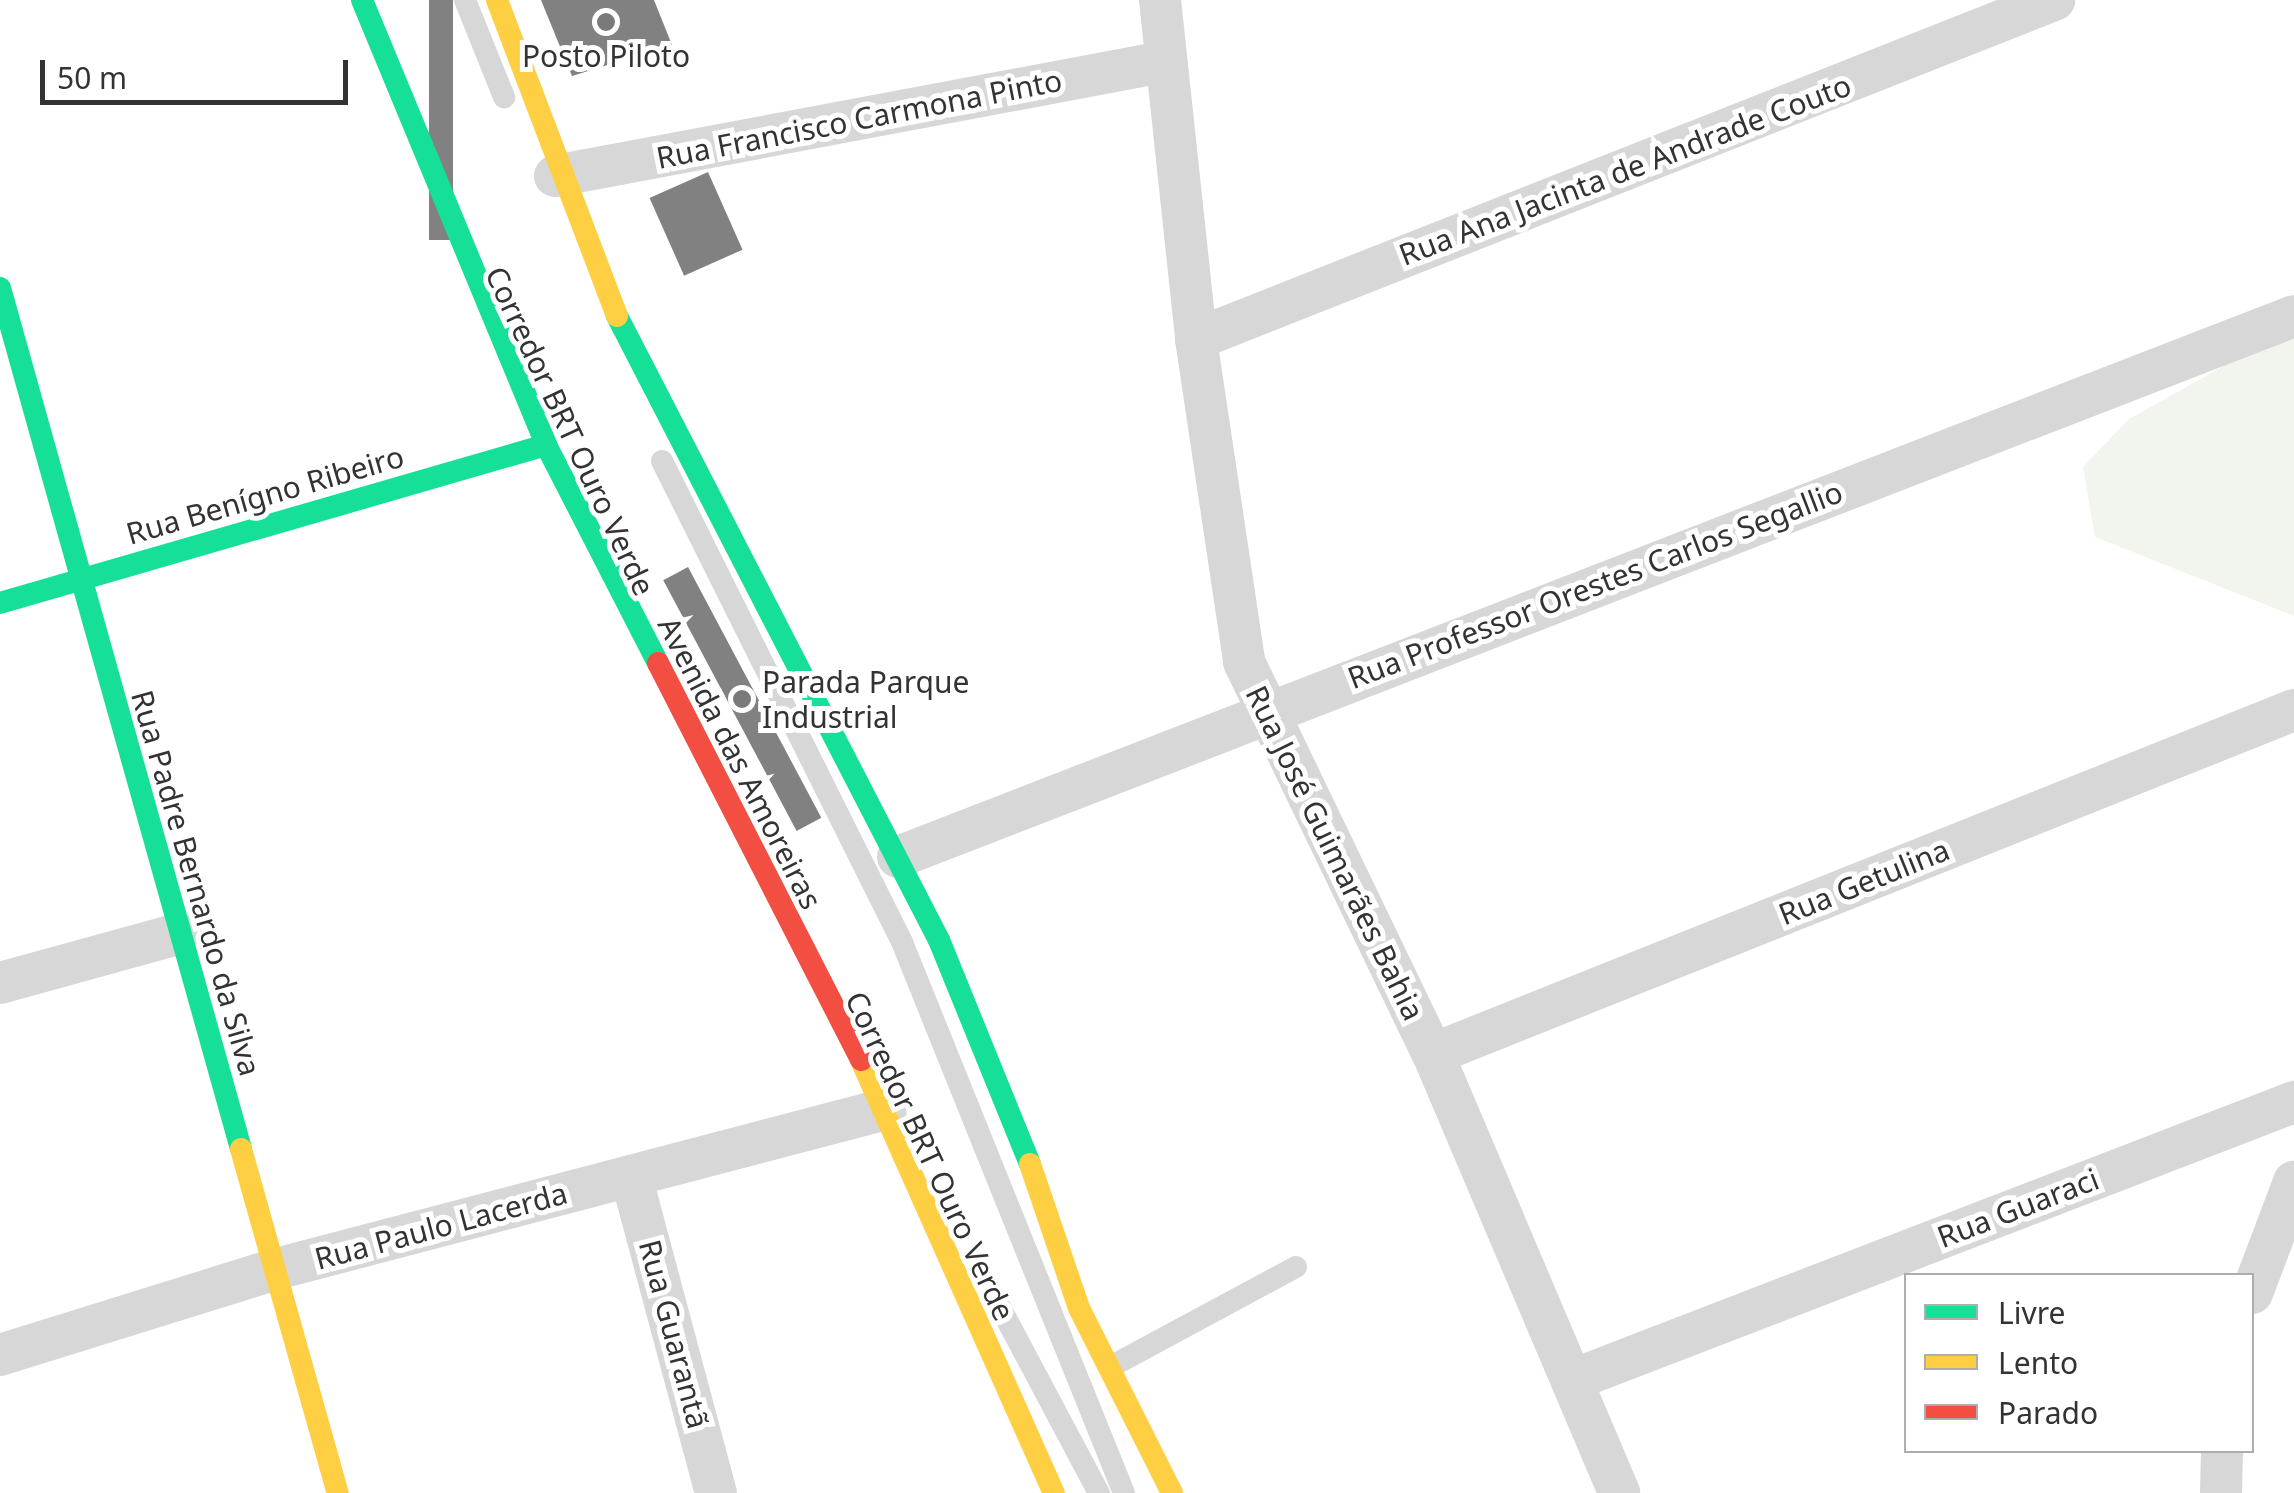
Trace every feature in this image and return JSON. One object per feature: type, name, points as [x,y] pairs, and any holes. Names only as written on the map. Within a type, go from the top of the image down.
[{"type":"main road","name":"Avenida das Amoreiras","points":[[362,0],[546,445],[886,1109],[1054,1493]]},
{"type":"main road","points":[[497,0],[544,173],[898,858],[1012,1109],[1079,1308],[1112,1366],[1172,1493]]},
{"type":"main road","name":"Rua Padre Bernardo da Silva","points":[[0,288],[178,934],[338,1493]]},
{"type":"main road","name":"Rua Benígno Ribeiro","points":[[0,602],[546,445]]},
{"type":"street","name":"Rua José Guimarães Bahia","points":[[1160,0],[1163,62],[1229,588],[1262,713],[1433,1054],[1620,1493]]},
{"type":"street","name":"Rua Ana Jacinta de Andrade Couto","points":[[1196,339],[1961,18],[2054,0]]},
{"type":"street","name":"Rua Francisco Carmona Pinto","points":[[544,173],[1163,62]]},
{"type":"street","name":"Rua Professor Orestes Carlos Segallio","points":[[898,858],[1262,713],[2294,316]]},
{"type":"street","name":"Rua Getulina","points":[[1433,1054],[2294,710]]},
{"type":"street","points":[[0,983],[178,934]]},
{"type":"street","name":"Rua Guaraci","points":[[1574,1379],[2294,1102]]},
{"type":"street","name":"Rua Paulo Lacerda","points":[[0,1356],[276,1269],[886,1109]]},
{"type":"street","name":"Rua Guarantã","points":[[631,1176],[716,1493]]},
{"type":"street","points":[[2254,1288],[2294,1182]]},
{"type":"street","points":[[2221,1493],[2222,1453]]},
{"type":"lane","name":"Corredor BRT Ouro Verde","points":[[390,0],[527,352],[596,499],[890,1065],[998,1303],[1099,1493]]},
{"type":"lane","points":[[465,0],[513,120]]},
{"type":"lane","name":"Corredor BRT Ouro Verde","points":[[544,173],[708,564],[902,942],[1124,1493]]},
{"type":"lane","points":[[1112,1366],[1296,1267]]},
{"type":"shaded area","points":[[2294,327],[2294,616],[2095,537],[2083,467],[2129,419]]},
{"type":"building","points":[[429,0],[453,0],[453,240],[429,240]]},
{"type":"building","name":"Posto Piloto","points":[[541,0],[654,0],[672,45],[572,76]]},
{"type":"building","points":[[708,172],[743,250],[684,276],[650,198]]},
{"type":"building","name":"Parada Parque Industrial","points":[[688,567],[821,818],[797,831],[663,580]]},
{"type":"traffic: fast","points":[[362,0],[546,445],[658,663]]},
{"type":"traffic: fast","points":[[0,288],[241,1149]]},
{"type":"traffic: fast","points":[[617,316],[939,940],[1030,1164]]},
{"type":"traffic: fast","points":[[0,603],[546,445]]},
{"type":"traffic: slow","points":[[497,0],[617,316]]},
{"type":"traffic: slow","points":[[861,1060],[1054,1493]]},
{"type":"traffic: slow","points":[[241,1149],[338,1493]]},
{"type":"traffic: slow","points":[[1030,1164],[1079,1308],[1172,1493]]},
{"type":"traffic: jam","points":[[658,663],[861,1060]]},
{"type":"place","name":"Posto Piloto","points":[[606,22]]},
{"type":"place","name":"Parada Parque Industrial","points":[[742,699]]}]
